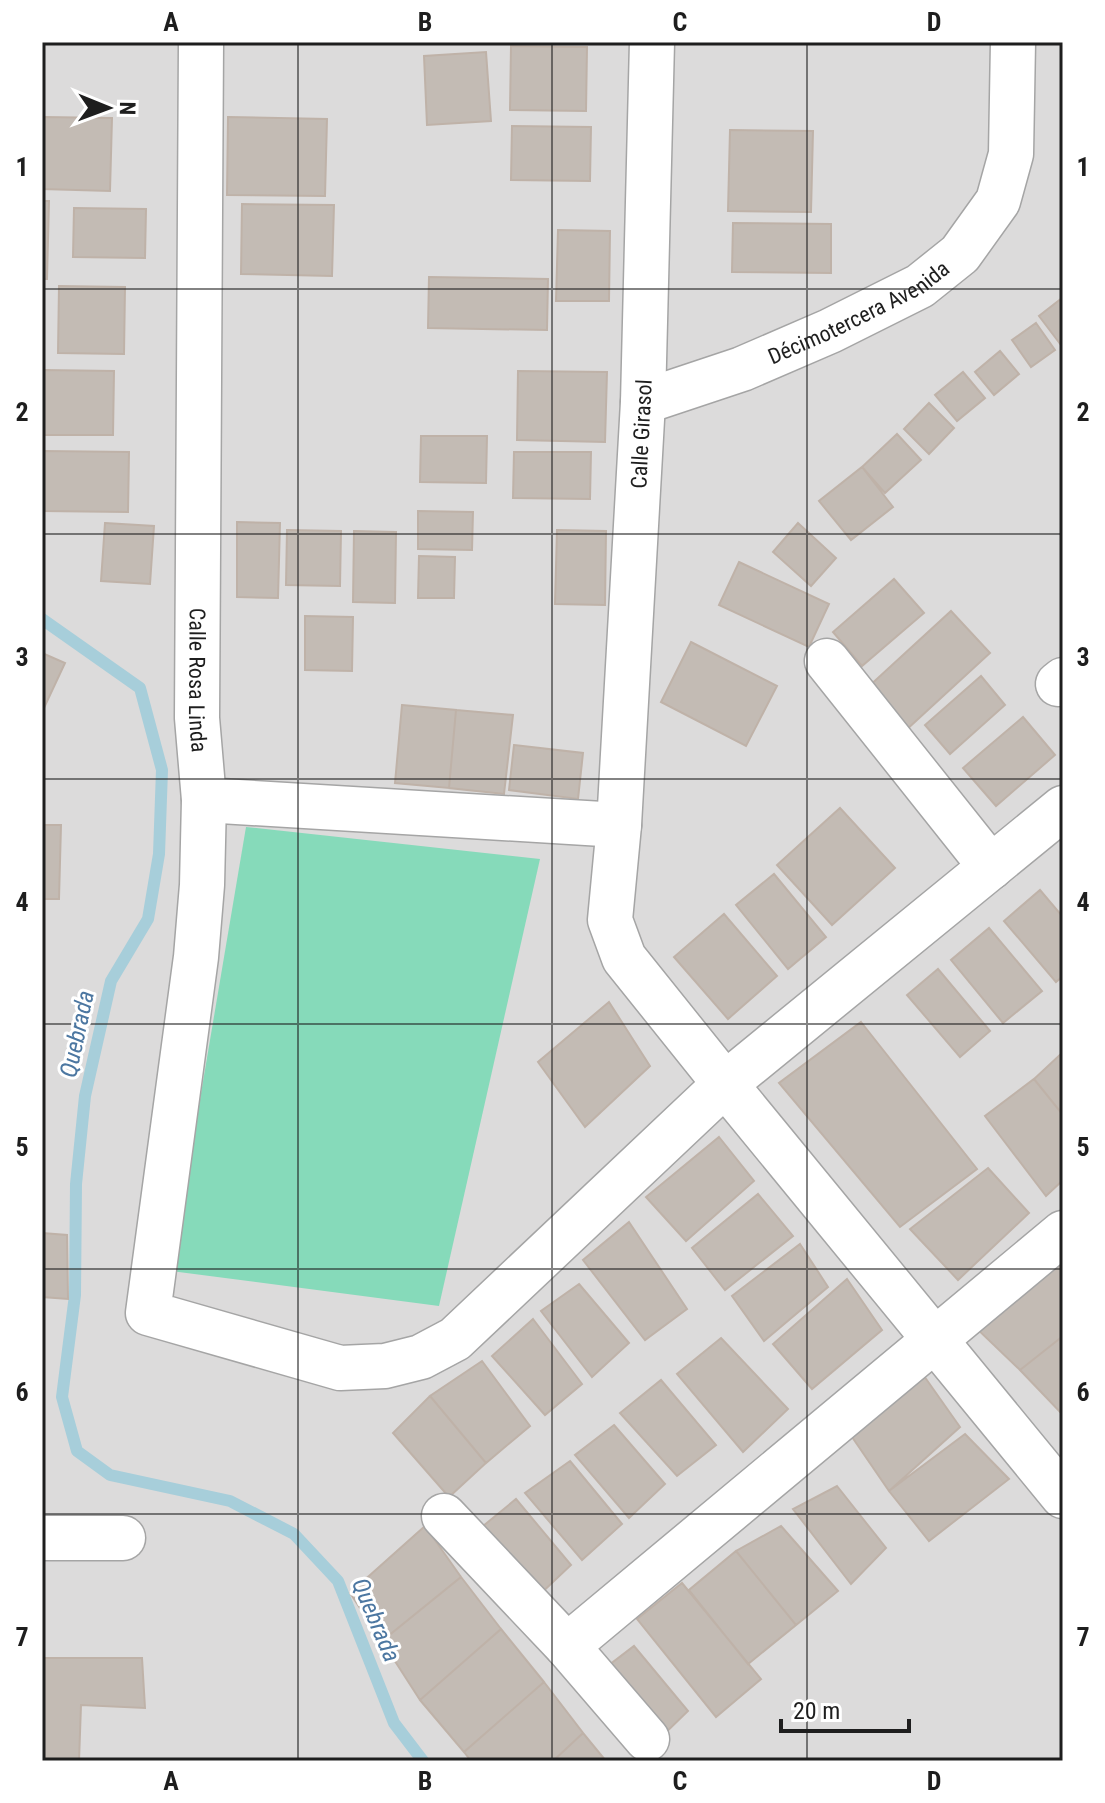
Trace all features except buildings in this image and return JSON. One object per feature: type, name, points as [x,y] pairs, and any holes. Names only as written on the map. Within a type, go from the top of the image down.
[{"type":"street","name":"Calle Rosa Linda","points":[[201,42],[197,718],[204,800],[202,885],[196,957],[148,1313],[340,1368],[385,1366],[421,1357],[455,1339],[725,1084]]},
{"type":"street","name":"Calle Girasol","points":[[652,42],[643,402],[619,825],[610,920],[624,958],[1063,1496]]},
{"type":"street","name":"Décimotercera Avenida","points":[[643,402],[742,369],[818,337],[920,286],[960,254],[998,201],[1011,154],[1013,42]]},
{"type":"street","points":[[827,661],[991,867]]},
{"type":"street","points":[[204,800],[619,825]]},
{"type":"street","points":[[725,1084],[1063,808]]},
{"type":"street","points":[[567,1646],[1063,1233]]},
{"type":"street","points":[[444,1516],[567,1646],[647,1739]]},
{"type":"street","points":[[42,1538],[123,1538]]},
{"type":"shaded area","points":[[42,42],[1063,42],[1063,1761],[42,1761]]},
{"type":"green space","points":[[246,827],[540,859],[439,1306],[171,1271]]},
{"type":"waterway","name":"Quebrada","points":[[42,619],[140,688],[162,770],[159,854],[148,919],[111,981],[85,1096],[76,1184],[75,1295],[62,1397],[77,1451],[110,1475],[230,1501],[294,1534],[338,1581],[394,1723],[423,1761]]}]
